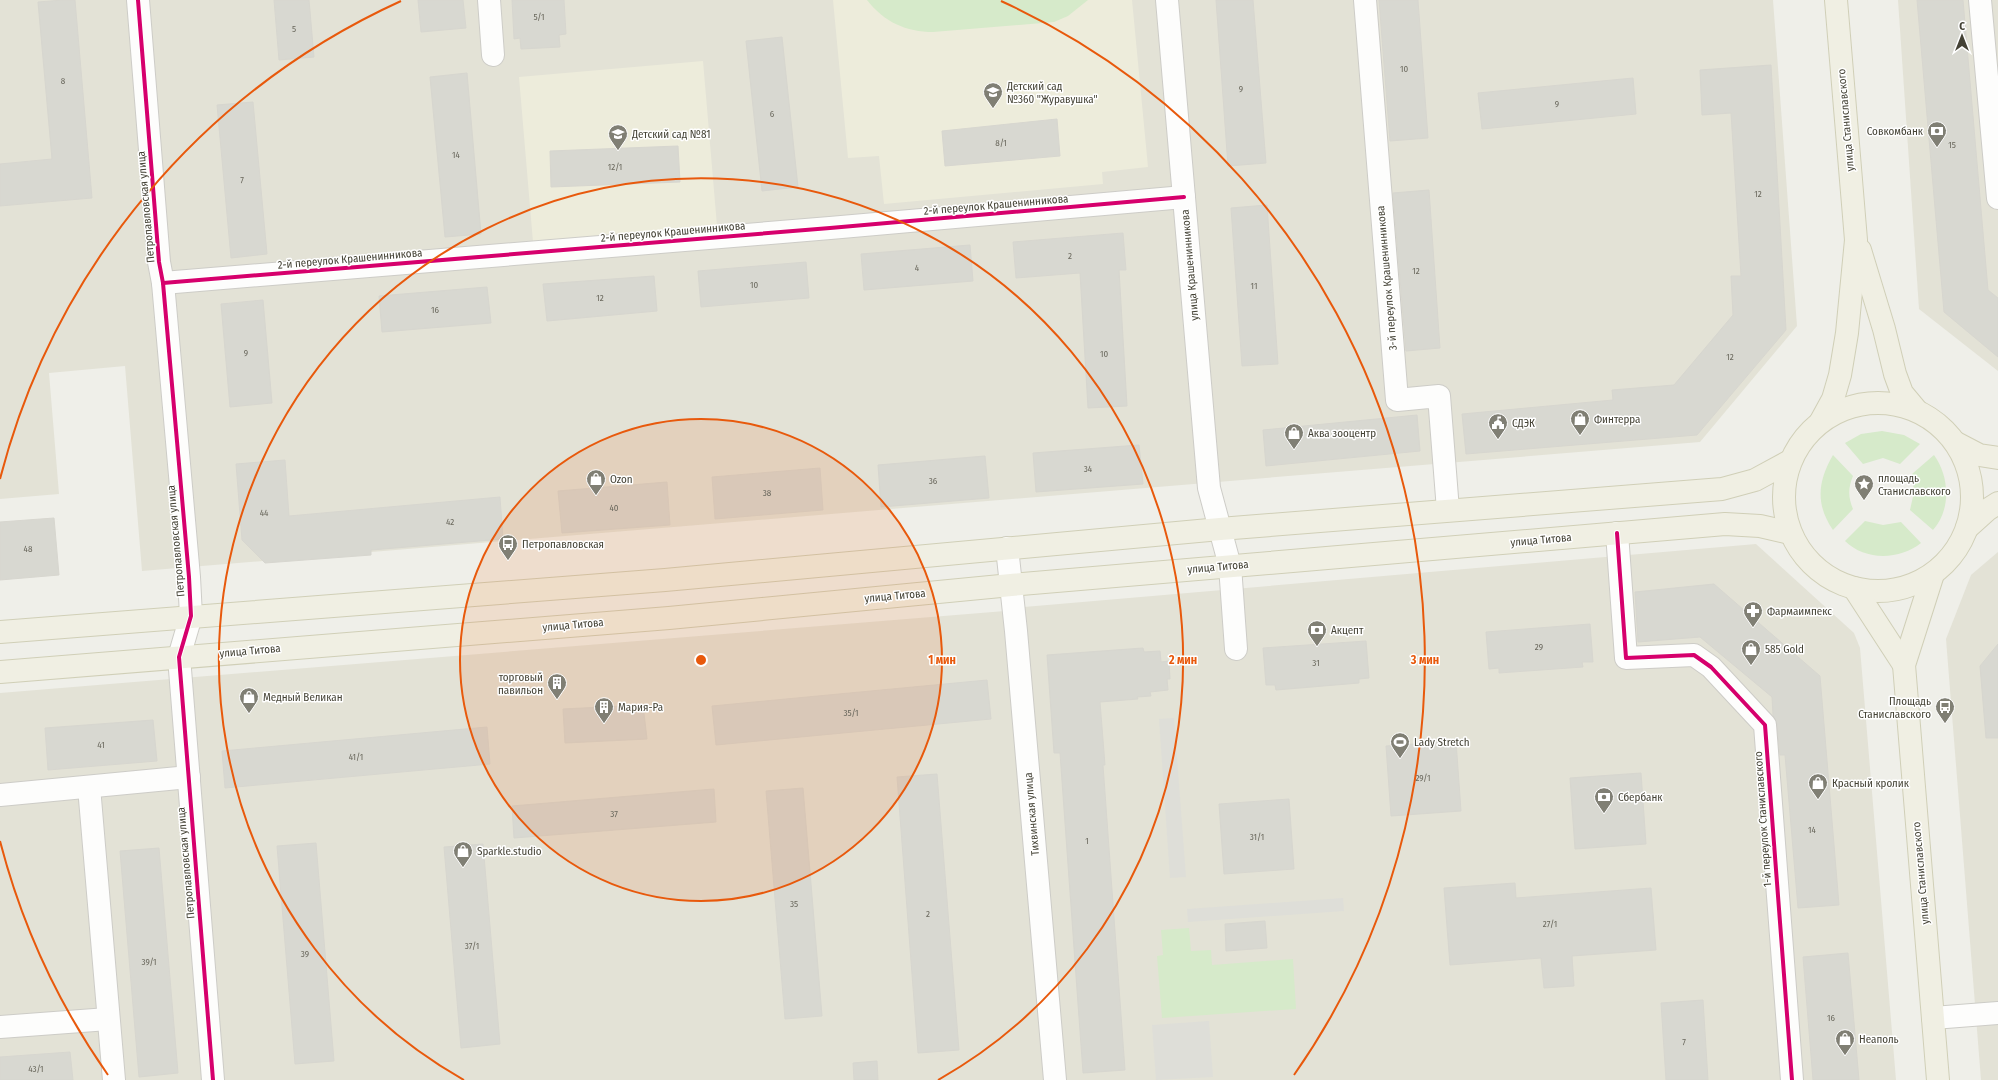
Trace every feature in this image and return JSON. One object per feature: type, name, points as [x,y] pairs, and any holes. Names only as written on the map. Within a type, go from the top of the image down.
[{"type":"main road","name":"улица Станиславского","points":[[1836,0],[1856,240]]},
{"type":"main road","points":[[1856,240],[1884,329],[1895,374],[1902,393],[1917,411]]},
{"type":"main road","points":[[1821,421],[1832,399],[1840,375],[1847,333],[1856,240]]},
{"type":"main road","points":[[1967,528],[1972,499],[1967,464],[1956,443],[1938,425],[1917,411],[1896,404],[1867,404],[1842,409],[1821,421],[1801,441],[1790,461],[1785,479],[1786,516],[1790,533],[1804,557],[1825,575],[1854,588],[1874,591],[1895,589],[1915,583],[1933,574],[1952,553],[1967,528],[1987,510],[1998,503]]},
{"type":"main road","points":[[1956,443],[1979,455],[1998,458]]},
{"type":"main road","points":[[0,632],[665,580],[1220,529],[1722,489],[1755,480],[1790,461]]},
{"type":"main road","name":"улица Титова","points":[[0,672],[661,618],[1011,585],[1725,524],[1760,526],[1790,533]]},
{"type":"main road","points":[[1904,665],[1933,574]]},
{"type":"main road","points":[[1854,588],[1904,665]]},
{"type":"main road","name":"улица Станиславского","points":[[1904,665],[1938,1080]]},
{"type":"street","name":"Петропавловская улица","points":[[138,0],[159,262],[163,283],[191,616],[179,657],[213,1080]]},
{"type":"street","points":[[489,0],[493,55]]},
{"type":"street","name":"улица Крашенинникова","points":[[1167,0],[1209,488],[1230,566],[1236,649]]},
{"type":"street","name":"3-й переулок Крашенинникова","points":[[1365,0],[1397,400],[1439,396],[1448,510]]},
{"type":"street","points":[[1980,0],[1998,198]]},
{"type":"street","name":"2-й переулок Крашенинникова","points":[[163,283],[808,230],[1184,197]]},
{"type":"street","name":"1-й переулок Станиславского","points":[[1617,533],[1626,658],[1694,655],[1711,667],[1765,725],[1792,1080]]},
{"type":"street","name":"Тихвинская улица","points":[[1007,548],[1017,639],[1055,1080]]},
{"type":"street","points":[[0,795],[189,777]]},
{"type":"street","points":[[89,786],[114,1080]]},
{"type":"street","points":[[1933,1018],[1998,1014]]},
{"type":"street","points":[[0,1027],[108,1019]]},
{"type":"shaded area","points":[[0,0],[1773,0],[1797,326],[1700,442],[142,571],[125,366],[49,373],[59,494],[0,499]]},
{"type":"shaded area","name":"Детский сад №360 \"Журавушка\"","points":[[833,0],[1132,0],[1148,167],[1102,172],[1103,184],[884,204],[879,156],[848,158]]},
{"type":"shaded area","points":[[1898,0],[1998,0],[1998,371],[1919,309]]},
{"type":"shaded area","name":"Детский сад №81","points":[[703,61],[717,226],[533,242],[519,77]]},
{"type":"shaded area","points":[[1756,544],[1854,633],[1860,648],[1896,1080],[1063,1080],[1024,607]]},
{"type":"shaded area","points":[[1998,552],[1998,1080],[1981,1080],[1946,639],[1971,575]]},
{"type":"shaded area","points":[[1005,611],[1044,1080],[0,1080],[0,693]]},
{"type":"shaded area","points":[[1174,718],[1186,877],[1170,878],[1159,719]]},
{"type":"shaded area","points":[[1343,898],[1344,911],[1188,922],[1187,909]]},
{"type":"shaded area","points":[[1209,1021],[1213,1077],[1156,1080],[1152,1025]]},
{"type":"green space","points":[[867,0],[1088,0],[1068,16],[1054,22],[923,32],[905,28],[888,20]]},
{"type":"green space","points":[[1882,431],[1904,435],[1920,444],[1900,464],[1883,458],[1863,464],[1845,443],[1861,434]]},
{"type":"green space","points":[[1833,455],[1853,476],[1849,492],[1853,509],[1833,530],[1823,511],[1821,492],[1824,474]]},
{"type":"green space","points":[[1934,455],[1943,473],[1946,493],[1943,513],[1933,530],[1910,510],[1914,492],[1912,474]]},
{"type":"green space","points":[[1865,521],[1883,525],[1901,522],[1921,543],[1913,549],[1893,555],[1872,555],[1862,552],[1853,548],[1845,541]]},
{"type":"green space","points":[[1189,928],[1191,951],[1211,950],[1212,965],[1293,959],[1296,1009],[1162,1018],[1157,956],[1163,955],[1161,930]]},
{"type":"building","points":[[75,0],[92,198],[0,206],[0,164],[52,159],[38,2]]},
{"type":"building","points":[[274,0],[309,0],[314,57],[279,60]]},
{"type":"building","points":[[418,0],[463,0],[466,28],[421,32]]},
{"type":"building","points":[[512,0],[564,0],[566,34],[559,35],[560,47],[521,49],[520,38],[514,39]]},
{"type":"building","points":[[1216,0],[1253,0],[1266,163],[1228,166]]},
{"type":"building","points":[[1379,0],[1418,0],[1428,138],[1390,141]]},
{"type":"building","points":[[1917,0],[1963,0],[1988,290],[1998,298],[1998,357],[1944,312]]},
{"type":"building","points":[[782,37],[798,187],[762,191],[746,41]]},
{"type":"building","points":[[1771,65],[1786,330],[1697,435],[1466,454],[1462,414],[1613,400],[1612,390],[1674,385],[1733,315],[1731,276],[1741,276],[1731,113],[1702,115],[1700,70]]},
{"type":"building","points":[[467,73],[481,234],[445,237],[430,77]]},
{"type":"building","points":[[1633,78],[1636,114],[1482,129],[1478,93]]},
{"type":"building","points":[[253,102],[267,254],[231,258],[217,105]]},
{"type":"building","points":[[1057,119],[1060,156],[945,166],[942,131]]},
{"type":"building","points":[[678,146],[680,182],[551,187],[550,151]]},
{"type":"building","points":[[1429,190],[1440,348],[1406,351],[1393,193]]},
{"type":"building","points":[[1267,205],[1278,364],[1242,366],[1231,208]]},
{"type":"building","points":[[1123,233],[1126,270],[1119,270],[1127,406],[1088,408],[1080,273],[1016,278],[1013,242]]},
{"type":"building","points":[[970,245],[973,281],[864,290],[861,254]]},
{"type":"building","points":[[806,262],[809,298],[701,307],[698,271]]},
{"type":"building","points":[[654,276],[657,311],[547,321],[543,284]]},
{"type":"building","points":[[487,287],[491,323],[382,332],[379,296]]},
{"type":"building","points":[[263,300],[272,403],[230,407],[221,304]]},
{"type":"building","points":[[1417,415],[1420,451],[1266,466],[1263,430]]},
{"type":"building","points":[[1139,445],[1143,484],[1036,492],[1033,453]]},
{"type":"building","points":[[985,456],[989,498],[881,507],[878,465]]},
{"type":"building","points":[[285,460],[289,516],[500,497],[503,539],[371,550],[371,555],[265,563],[242,540],[236,464]]},
{"type":"building","points":[[820,468],[823,510],[715,519],[712,477]]},
{"type":"building","points":[[667,482],[670,525],[562,533],[558,491]]},
{"type":"building","points":[[54,518],[59,575],[0,580],[0,522]]},
{"type":"building","points":[[1714,584],[1820,676],[1839,905],[1798,908],[1785,755],[1780,755],[1777,724],[1773,715],[1772,697],[1700,637],[1638,642],[1635,592]]},
{"type":"building","points":[[1590,624],[1593,662],[1582,662],[1583,667],[1499,673],[1499,668],[1489,669],[1486,632]]},
{"type":"building","points":[[1366,641],[1369,678],[1359,679],[1359,683],[1276,690],[1275,685],[1266,685],[1263,648]]},
{"type":"building","points":[[1998,644],[1998,738],[1986,738],[1980,666]]},
{"type":"building","points":[[1143,648],[1144,652],[1160,651],[1161,662],[1169,661],[1170,679],[1167,679],[1168,690],[1150,692],[1151,696],[1137,697],[1138,699],[1100,702],[1105,765],[1103,765],[1125,1070],[1083,1073],[1060,753],[1054,753],[1047,655]]},
{"type":"building","points":[[987,680],[991,719],[716,745],[712,706]]},
{"type":"building","name":"Мария-Ра","points":[[643,705],[647,739],[565,743],[563,709]]},
{"type":"building","points":[[153,720],[157,761],[48,770],[45,728]]},
{"type":"building","points":[[487,727],[490,764],[225,788],[222,751]]},
{"type":"building","points":[[1456,741],[1461,811],[1391,816],[1386,746]]},
{"type":"building","points":[[1641,773],[1646,844],[1575,849],[1570,778]]},
{"type":"building","points":[[937,774],[959,1050],[918,1053],[897,777]]},
{"type":"building","points":[[803,788],[822,1016],[785,1019],[766,791]]},
{"type":"building","points":[[714,789],[716,822],[514,838],[512,806]]},
{"type":"building","points":[[1289,799],[1294,869],[1224,874],[1219,804]]},
{"type":"building","points":[[316,843],[334,1061],[295,1064],[277,846]]},
{"type":"building","points":[[483,844],[500,1044],[461,1048],[444,847]]},
{"type":"building","points":[[159,848],[178,1073],[139,1077],[120,851]]},
{"type":"building","points":[[1515,883],[1516,898],[1651,888],[1656,950],[1572,956],[1574,986],[1544,988],[1541,958],[1450,965],[1444,888]]},
{"type":"building","points":[[1265,921],[1267,948],[1226,951],[1225,924]]},
{"type":"building","points":[[1848,953],[1859,1080],[1813,1080],[1803,957]]},
{"type":"building","points":[[1703,1000],[1708,1080],[1666,1080],[1661,1003]]},
{"type":"building","points":[[70,1052],[73,1080],[0,1080],[0,1057]]},
{"type":"building","points":[[877,1061],[878,1080],[854,1080],[853,1063]]},
{"type":"cycle path","points":[[138,0],[159,262],[163,283],[189,577],[191,616],[179,657],[213,1080]]},
{"type":"cycle path","points":[[163,283],[1184,197]]},
{"type":"cycle path","points":[[1617,533],[1626,658],[1694,655],[1711,667],[1765,725],[1792,1080]]},
{"type":"place","name":"Детский сад №360 \"Журавушка\"","points":[[993,109]]},
{"type":"place","name":"Совкомбанк","points":[[1937,148]]},
{"type":"place","name":"Детский сад №81","points":[[618,151]]},
{"type":"place","name":"Финтерра","points":[[1580,436]]},
{"type":"place","name":"СДЭК","points":[[1498,440]]},
{"type":"place","name":"Аква зооцентр","points":[[1294,450]]},
{"type":"place","name":"Ozon","points":[[596,496]]},
{"type":"place","name":"площадь Станиславского","points":[[1864,501]]},
{"type":"place","name":"Петропавловская","points":[[508,561]]},
{"type":"place","name":"Фармаимпекс","points":[[1753,628]]},
{"type":"place","name":"Акцепт","points":[[1317,647]]},
{"type":"place","name":"585 Gold","points":[[1751,666]]},
{"type":"place","name":"торговый павильон","points":[[557,700]]},
{"type":"place","name":"Медный Великан","points":[[249,714]]},
{"type":"place","name":"Мария-Ра","points":[[604,724]]},
{"type":"place","name":"Площадь Станиславского","points":[[1945,724]]},
{"type":"place","name":"Lady Stretch","points":[[1400,759]]},
{"type":"place","name":"Красный кролик","points":[[1818,800]]},
{"type":"place","name":"Сбербанк","points":[[1604,814]]},
{"type":"place","name":"Sparkle.studio","points":[[463,868]]},
{"type":"place","name":"Неаполь","points":[[1845,1056]]}]
